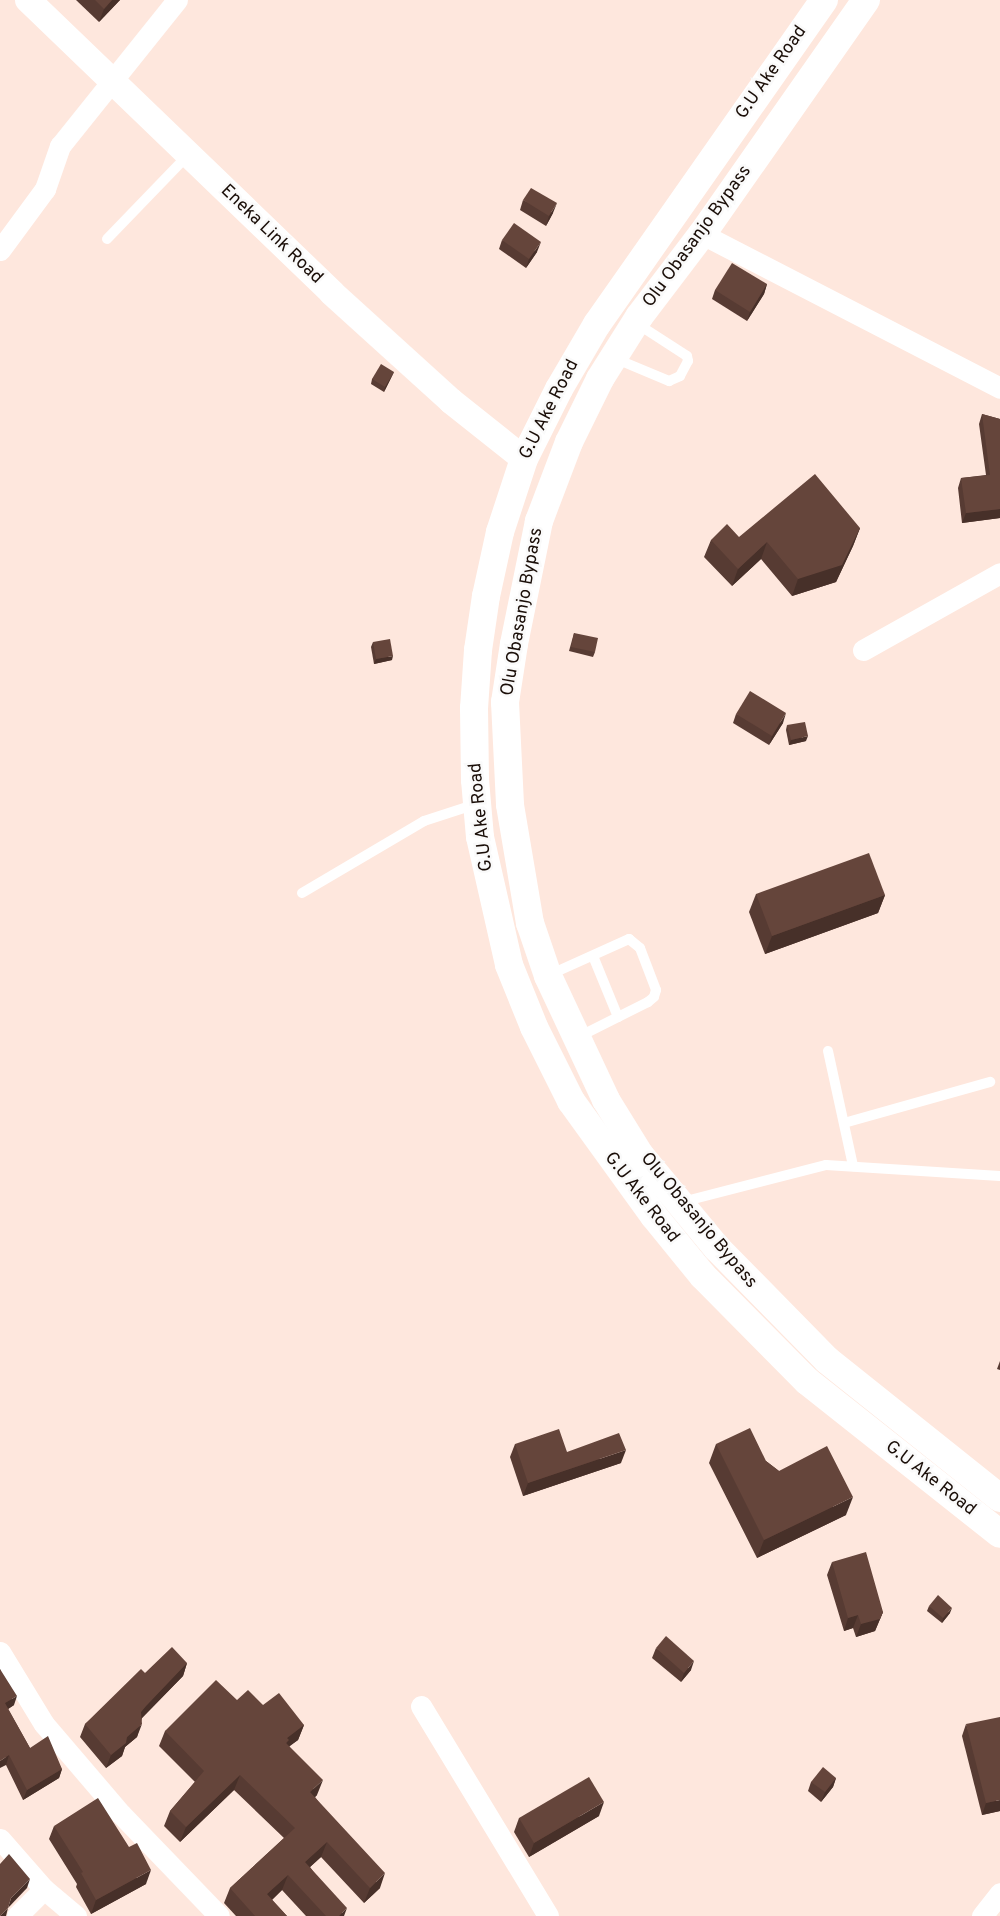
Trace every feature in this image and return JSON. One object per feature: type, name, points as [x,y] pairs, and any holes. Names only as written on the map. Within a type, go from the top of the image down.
[{"type":"main road","name":"G.U Ake Road","points":[[824,0],[597,324],[559,389],[524,459],[500,532],[480,641],[474,708],[477,803],[491,892],[509,965],[546,1052],[572,1101],[605,1151],[703,1276],[807,1381],[1000,1534]]},
{"type":"main road","name":"Olu Obasanjo Bypass","points":[[866,0],[702,234],[635,323],[569,442],[539,521],[514,644],[506,702],[510,805],[518,862],[530,923],[548,976],[575,1039],[606,1100],[640,1155],[678,1203],[730,1261],[826,1360],[1000,1498]]},
{"type":"street","name":"Eneka Link Road","points":[[28,0],[188,155],[437,389],[524,459]]},
{"type":"street","points":[[0,250],[44,189],[60,146],[177,0]]},
{"type":"street","points":[[702,234],[1000,388]]},
{"type":"street","points":[[863,650],[1000,573]]},
{"type":"street","points":[[0,1652],[44,1724],[121,1814],[219,1916]]},
{"type":"street","points":[[421,1706],[548,1916]]},
{"type":"street","points":[[0,1839],[44,1889],[76,1916]]},
{"type":"street","points":[[17,1916],[44,1889]]},
{"type":"street","points":[[982,1916],[1000,1893]]},
{"type":"lane","points":[[107,239],[188,155]]},
{"type":"lane","points":[[614,358],[669,381],[680,376],[688,361],[687,356],[635,323]]},
{"type":"lane","points":[[302,893],[424,821],[477,803]]},
{"type":"lane","points":[[548,976],[629,939],[640,948],[656,990],[648,1002],[575,1039]]},
{"type":"lane","points":[[593,956],[618,1017]]},
{"type":"lane","points":[[828,1051],[853,1166]]},
{"type":"lane","points":[[844,1123],[990,1082]]},
{"type":"lane","points":[[678,1203],[812,1166],[853,1166],[1000,1176]]},
{"type":"building","points":[[95,0],[112,0],[104,9]]},
{"type":"building","points":[[531,188],[557,203],[549,216],[523,200]]},
{"type":"building","points":[[514,223],[541,242],[529,259],[502,240]]},
{"type":"building","points":[[732,263],[767,284],[750,312],[715,290]]},
{"type":"building","points":[[381,364],[394,372],[385,387],[372,379]]},
{"type":"building","points":[[982,414],[1000,419],[1000,509],[966,513],[961,478],[990,475]]},
{"type":"building","points":[[815,474],[860,528],[842,565],[798,579],[767,542],[738,569],[711,540],[727,524],[739,537]]},
{"type":"building","points":[[574,633],[598,638],[595,652],[571,647]]},
{"type":"building","points":[[390,639],[393,656],[376,659],[373,642]]},
{"type":"building","points":[[750,691],[786,713],[772,736],[736,714]]},
{"type":"building","points":[[805,722],[808,736],[791,740],[787,725]]},
{"type":"building","points":[[869,853],[885,895],[772,936],[756,894]]},
{"type":"building","points":[[750,1428],[766,1461],[779,1471],[827,1446],[853,1497],[764,1540],[716,1444]]},
{"type":"building","points":[[559,1429],[567,1452],[619,1433],[626,1450],[528,1483],[515,1444]]},
{"type":"building","points":[[866,1552],[883,1612],[880,1619],[861,1624],[858,1615],[848,1618],[832,1562]]},
{"type":"building","points":[[938,1595],[952,1608],[943,1618],[929,1606]]},
{"type":"building","points":[[666,1636],[694,1661],[684,1673],[656,1648]]},
{"type":"building","points":[[172,1647],[187,1663],[141,1712],[142,1724],[127,1737],[126,1743],[111,1755],[85,1724],[141,1669],[145,1673]]},
{"type":"building","points":[[0,1669],[17,1696],[5,1703],[30,1748],[48,1736],[62,1769],[27,1790],[9,1755],[0,1761]]},
{"type":"building","points":[[216,1680],[237,1700],[248,1690],[263,1705],[279,1693],[304,1725],[287,1738],[289,1740],[286,1743],[323,1780],[310,1792],[385,1873],[370,1888],[327,1842],[305,1862],[347,1908],[339,1916],[326,1916],[288,1875],[267,1894],[287,1916],[255,1916],[230,1888],[295,1828],[240,1775],[186,1827],[170,1811],[204,1771],[165,1731]]},
{"type":"building","points":[[1000,1717],[1000,1800],[986,1803],[966,1724]]},
{"type":"building","points":[[823,1767],[836,1778],[825,1792],[811,1782]]},
{"type":"building","points":[[589,1777],[604,1802],[534,1843],[519,1818]]},
{"type":"building","points":[[98,1798],[129,1847],[137,1843],[151,1870],[96,1900],[81,1873],[83,1872],[54,1826]]},
{"type":"building","points":[[9,1854],[30,1879],[11,1898],[8,1908],[0,1916],[0,1864]]}]
